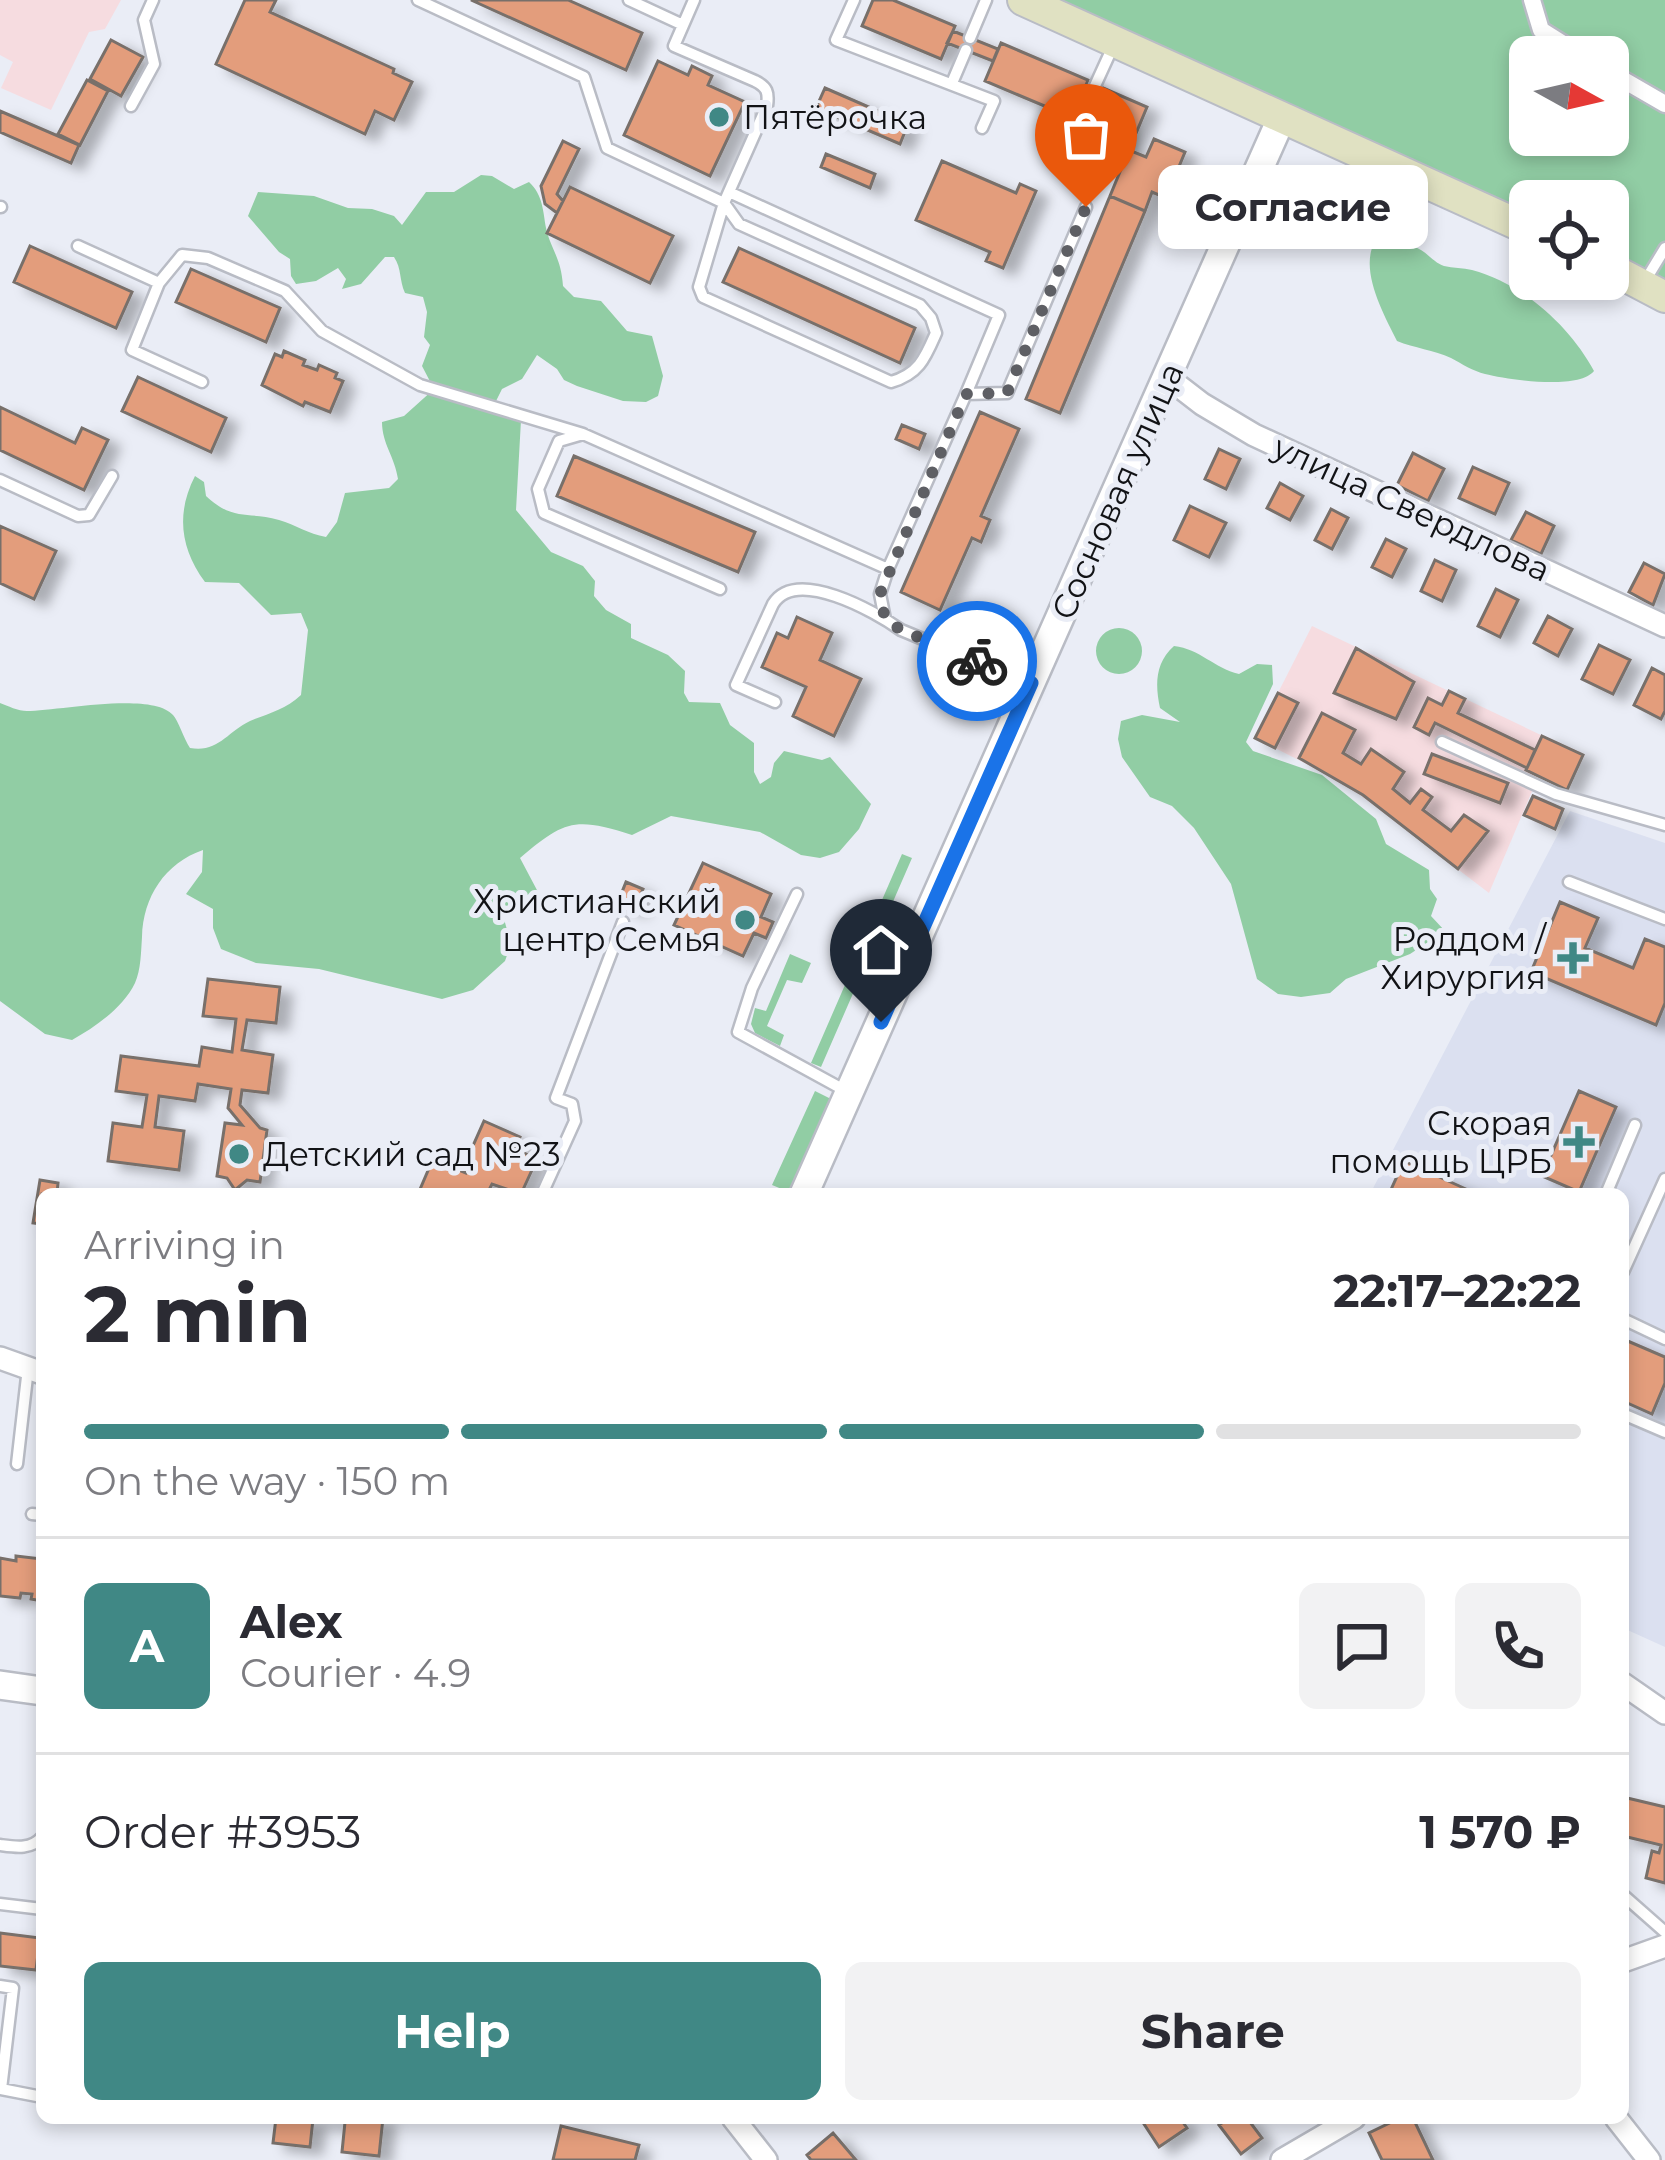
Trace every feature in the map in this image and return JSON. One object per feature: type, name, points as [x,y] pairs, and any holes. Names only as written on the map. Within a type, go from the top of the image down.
[{"type":"main road","points":[[1023,0],[1509,220]]},
{"type":"street","points":[[1532,0],[1541,29],[1552,36]]},
{"type":"street","points":[[1629,83],[1665,104]]},
{"type":"street","name":"Сосновая улица","points":[[807,1188],[1282,117]]},
{"type":"street","name":"улица Свердлова","points":[[1167,377],[1254,435],[1665,626]]},
{"type":"street","points":[[0,1358],[35,1370]]},
{"type":"street","points":[[0,1685],[36,1690]]},
{"type":"street","points":[[1629,1688],[1665,1713]]},
{"type":"street","points":[[1629,1959],[1665,1946]]},
{"type":"street","points":[[738,2124],[766,2160]]},
{"type":"street","points":[[1282,2160],[1344,2124]]},
{"type":"street","points":[[1621,2124],[1649,2160]]},
{"type":"lane","points":[[130,106],[154,64],[144,20],[153,0]]},
{"type":"lane","points":[[418,0],[584,77],[607,148],[1000,315],[888,569],[880,594],[885,619]]},
{"type":"lane","points":[[629,0],[683,25]]},
{"type":"lane","points":[[694,0],[674,46],[765,86],[768,95],[727,197],[699,287],[703,297],[891,382],[923,364],[936,333],[932,318],[920,305],[739,224],[727,197]]},
{"type":"lane","points":[[854,0],[836,40],[994,101],[982,128]]},
{"type":"lane","points":[[952,83],[986,0]]},
{"type":"lane","points":[[1082,115],[1116,41]]},
{"type":"lane","points":[[966,394],[1007,393],[1086,207]]},
{"type":"lane","points":[[78,246],[158,283]]},
{"type":"lane","points":[[1654,291],[1665,248]]},
{"type":"lane","points":[[202,382],[132,350],[158,283],[182,255],[208,258],[285,291],[322,331],[420,385],[583,434],[888,569]]},
{"type":"lane","points":[[583,434],[559,441],[538,489],[544,513],[720,589]]},
{"type":"lane","points":[[0,481],[78,516],[89,515],[112,476]]},
{"type":"lane","points":[[775,702],[736,685],[780,594],[792,588],[807,588],[885,619],[901,630],[1031,683]]},
{"type":"lane","points":[[1442,742],[1556,794],[1665,825]]},
{"type":"lane","points":[[1569,882],[1665,919]]},
{"type":"lane","points":[[797,894],[752,988],[739,1032],[849,1093]]},
{"type":"lane","points":[[545,1188],[575,1121],[572,1104],[556,1098],[623,922]]},
{"type":"lane","points":[[1609,1188],[1635,1125]]},
{"type":"lane","points":[[1629,1259],[1665,1179]]},
{"type":"lane","points":[[1629,1322],[1665,1339]]},
{"type":"lane","points":[[16,1464],[35,1370]]},
{"type":"lane","points":[[1629,1417],[1665,1432]]},
{"type":"lane","points":[[0,1845],[36,1844]]},
{"type":"lane","points":[[1629,1900],[1665,1932]]},
{"type":"lane","points":[[0,1904],[36,1908]]},
{"type":"lane","points":[[0,1986],[13,1988],[1,2089],[36,2096]]},
{"type":"shaded area","points":[[0,0],[121,0],[105,29],[89,32],[51,110],[1,88],[13,62],[0,55]]},
{"type":"shaded area","points":[[1312,626],[1583,755],[1567,790],[1538,777],[1489,893],[1346,784],[1255,738]]},
{"type":"shaded area","points":[[1570,811],[1665,843],[1665,1647],[1629,1631],[1629,1188],[1373,1188]]},
{"type":"green space","points":[[1023,0],[1665,0],[1665,297],[1629,278],[1629,180],[1509,180],[1509,220]]},
{"type":"green space","points":[[481,175],[514,189],[529,182],[534,187],[563,286],[574,297],[601,301],[627,331],[652,336],[663,376],[658,396],[646,402],[623,401],[564,380],[537,355],[522,379],[502,389],[496,401],[521,420],[516,510],[551,552],[583,566],[595,581],[594,596],[606,610],[631,624],[631,638],[668,655],[685,671],[684,693],[689,702],[720,703],[730,725],[754,743],[754,772],[760,784],[771,777],[784,751],[822,760],[830,757],[871,804],[859,829],[839,852],[820,858],[801,855],[760,832],[671,816],[632,835],[583,824],[560,829],[520,858],[538,892],[504,919],[511,944],[505,961],[473,990],[442,999],[319,969],[256,963],[221,949],[213,928],[213,909],[186,894],[202,872],[203,850],[178,863],[152,895],[143,922],[135,983],[123,1001],[72,1040],[45,1034],[0,1001],[0,703],[27,711],[146,704],[175,717],[190,748],[200,749],[295,700],[301,695],[308,630],[301,613],[271,615],[239,583],[205,582],[190,556],[184,530],[185,503],[195,476],[204,482],[206,496],[225,509],[279,520],[326,537],[337,522],[345,493],[389,488],[398,479],[382,422],[404,416],[434,389],[422,366],[430,345],[424,337],[427,312],[423,297],[405,293],[394,257],[385,257],[361,284],[342,289],[346,279],[338,268],[316,281],[296,284],[290,259],[248,216],[258,192],[314,196],[348,208],[372,209],[394,216],[402,225],[426,192],[454,192]]},
{"type":"green space","points":[[1375,241],[1410,245],[1444,266],[1472,270],[1509,285],[1509,300],[1532,300],[1543,308],[1572,338],[1594,371],[1559,382],[1510,379],[1397,341],[1371,278]]},
{"type":"green space","points":[[1119,628],[1135,635],[1142,651],[1135,667],[1119,674],[1103,667],[1096,651],[1103,635]]},
{"type":"green space","points":[[1174,646],[1239,674],[1257,664],[1272,665],[1273,684],[1246,742],[1253,751],[1322,775],[1376,819],[1386,844],[1429,870],[1430,889],[1437,899],[1431,916],[1445,931],[1410,954],[1346,979],[1330,993],[1278,994],[1257,979],[1231,884],[1194,828],[1172,806],[1150,797],[1122,757],[1121,721],[1142,715],[1180,722],[1160,708],[1157,691],[1160,667]]},
{"type":"green space","points":[[902,854],[912,858],[821,1067],[811,1063]]},
{"type":"green space","points":[[790,954],[811,963],[802,983],[787,980],[767,1026],[784,1035],[780,1046],[755,1033],[751,1024],[755,1008],[766,1011]]},
{"type":"green space","points":[[815,1091],[831,1099],[791,1188],[772,1185]]},
{"type":"building","points":[[245,0],[276,0],[270,12],[394,69],[393,73],[412,82],[394,120],[375,111],[365,134],[216,64]]},
{"type":"building","points":[[471,0],[568,0],[642,33],[626,70]]},
{"type":"building","points":[[873,0],[893,0],[955,26],[941,59],[862,26]]},
{"type":"building","points":[[953,31],[998,49],[993,61],[947,43]]},
{"type":"building","points":[[111,40],[143,57],[121,96],[90,79]]},
{"type":"building","points":[[1001,43],[1088,80],[1073,118],[985,81]]},
{"type":"building","points":[[658,61],[688,75],[692,66],[712,76],[708,85],[745,102],[710,176],[624,135]]},
{"type":"building","points":[[87,80],[108,91],[80,145],[58,134]]},
{"type":"building","points":[[825,88],[908,124],[900,144],[816,108]]},
{"type":"building","points":[[1103,88],[1147,107],[1122,167],[1078,149]]},
{"type":"building","points":[[0,111],[79,145],[71,163],[0,132]]},
{"type":"building","points":[[1154,139],[1185,152],[1166,198],[1152,192],[1145,211],[1110,196],[1129,150],[1146,157]]},
{"type":"building","points":[[563,141],[579,149],[557,194],[563,201],[557,213],[545,204],[541,186]]},
{"type":"building","points":[[826,154],[875,174],[870,188],[821,167]]},
{"type":"building","points":[[942,161],[1016,193],[1020,184],[1036,191],[1003,268],[986,261],[990,252],[916,220]]},
{"type":"building","points":[[570,187],[673,236],[650,283],[547,233]]},
{"type":"building","points":[[1110,196],[1145,211],[1060,413],[1026,399]]},
{"type":"building","points":[[30,246],[132,292],[116,328],[14,282]]},
{"type":"building","points":[[739,248],[915,328],[900,363],[723,282]]},
{"type":"building","points":[[191,269],[280,308],[266,342],[176,302]]},
{"type":"building","points":[[284,351],[305,360],[303,365],[317,370],[319,365],[337,373],[335,378],[343,381],[330,412],[305,402],[303,406],[262,385],[275,354],[282,357]]},
{"type":"building","points":[[138,377],[226,418],[211,452],[122,411]]},
{"type":"building","points":[[0,407],[75,443],[82,428],[108,440],[84,490],[0,450]]},
{"type":"building","points":[[980,412],[1019,429],[981,516],[990,520],[981,542],[972,538],[940,610],[901,592]]},
{"type":"building","points":[[902,425],[925,434],[919,449],[896,439]]},
{"type":"building","points":[[1219,449],[1240,459],[1226,489],[1205,479]]},
{"type":"building","points":[[1413,453],[1444,469],[1428,501],[1397,485]]},
{"type":"building","points":[[574,456],[755,532],[738,572],[557,496]]},
{"type":"building","points":[[1473,467],[1509,483],[1495,514],[1459,498]]},
{"type":"building","points":[[1280,483],[1303,496],[1290,520],[1267,508]]},
{"type":"building","points":[[1190,506],[1226,523],[1209,557],[1174,540]]},
{"type":"building","points":[[1331,509],[1348,518],[1332,549],[1315,540]]},
{"type":"building","points":[[1526,512],[1554,526],[1541,554],[1511,540]]},
{"type":"building","points":[[0,526],[56,551],[34,599],[0,583]]},
{"type":"building","points":[[1386,539],[1406,549],[1392,577],[1372,567]]},
{"type":"building","points":[[1435,560],[1456,570],[1442,601],[1421,591]]},
{"type":"building","points":[[1644,563],[1665,574],[1653,605],[1629,592]]},
{"type":"building","points":[[1496,589],[1518,600],[1500,637],[1478,626]]},
{"type":"building","points":[[1548,616],[1572,629],[1558,656],[1534,643]]},
{"type":"building","points":[[797,617],[832,633],[820,660],[861,679],[834,736],[793,716],[806,687],[762,667],[777,633],[788,638]]},
{"type":"building","points":[[1599,645],[1630,660],[1613,694],[1582,679]]},
{"type":"building","points":[[1356,648],[1414,682],[1396,719],[1334,693]]},
{"type":"building","points":[[1652,668],[1665,675],[1661,719],[1634,705]]},
{"type":"building","points":[[1449,691],[1465,699],[1458,713],[1535,750],[1527,768],[1435,723],[1429,735],[1414,727],[1428,698],[1442,705]]},
{"type":"building","points":[[1278,693],[1298,703],[1275,748],[1255,738]]},
{"type":"building","points":[[1322,713],[1355,730],[1343,753],[1361,764],[1371,749],[1404,772],[1393,789],[1410,803],[1421,789],[1432,797],[1423,810],[1451,831],[1464,815],[1488,831],[1458,869],[1363,795],[1299,758]]},
{"type":"building","points":[[1542,736],[1583,755],[1567,790],[1526,770]]},
{"type":"building","points":[[1432,754],[1508,783],[1500,803],[1424,774]]},
{"type":"building","points":[[1533,796],[1563,809],[1555,829],[1524,815]]},
{"type":"building","points":[[703,863],[771,894],[761,917],[773,922],[766,938],[754,933],[743,956],[674,925]]},
{"type":"building","points":[[626,882],[643,889],[635,909],[618,902]]},
{"type":"building","name":"Роддом / Хирургия","points":[[1560,902],[1598,918],[1585,948],[1633,968],[1645,939],[1665,947],[1665,1003],[1656,1025],[1531,972]]},
{"type":"building","points":[[208,979],[280,987],[276,1023],[247,1020],[242,1050],[273,1055],[268,1093],[242,1090],[240,1105],[267,1130],[260,1182],[247,1180],[234,1188],[227,1178],[217,1176],[225,1123],[242,1125],[228,1108],[231,1089],[198,1084],[195,1101],[159,1096],[155,1127],[184,1131],[179,1170],[108,1161],[113,1123],[142,1127],[147,1095],[116,1091],[121,1056],[199,1066],[202,1047],[232,1052],[236,1019],[203,1016]]},
{"type":"building","name":"Скорая помощь ЦРБ","points":[[1579,1091],[1616,1107],[1581,1188],[1542,1176]]},
{"type":"building","points":[[484,1121],[520,1137],[515,1149],[537,1159],[524,1188],[492,1184],[490,1188],[421,1188],[433,1159],[466,1173],[473,1159],[468,1157]]},
{"type":"building","points":[[1404,1161],[1464,1188],[1392,1188]]},
{"type":"building","points":[[40,1180],[58,1183],[58,1188],[39,1188]]},
{"type":"building","points":[[1629,1342],[1665,1357],[1665,1383],[1652,1414],[1629,1404]]},
{"type":"building","points":[[16,1556],[36,1558],[36,1600],[31,1599],[32,1594],[0,1596],[0,1558],[16,1561]]},
{"type":"building","points":[[1629,1798],[1665,1807],[1665,1883],[1646,1878],[1652,1851],[1659,1853],[1661,1845],[1629,1837]]},
{"type":"building","points":[[0,1933],[36,1938],[36,1970],[0,1966]]},
{"type":"building","points":[[275,2124],[312,2124],[310,2147],[273,2143]]},
{"type":"building","points":[[345,2124],[382,2124],[379,2156],[342,2152]]},
{"type":"building","points":[[1144,2124],[1184,2124],[1187,2128],[1159,2147]]},
{"type":"building","points":[[1252,2124],[1262,2138],[1241,2154],[1219,2125]]},
{"type":"building","points":[[1388,2124],[1416,2124],[1433,2160],[1382,2160],[1369,2133]]},
{"type":"building","points":[[561,2126],[639,2145],[635,2160],[553,2160]]},
{"type":"building","points":[[833,2133],[856,2160],[811,2160],[807,2155]]},
{"type":"way so far","points":[[977,661],[885,619],[880,594],[966,394],[1007,393],[1086,207]]},
{"type":"place","name":"Пятёрочка","points":[[719,117]]},
{"type":"place","name":"Согласие","points":[[1086,207]]},
{"type":"place","name":"Христианский центр Семья","points":[[745,920]]},
{"type":"place","name":"Роддом / Хирургия","points":[[1573,958]]},
{"type":"place","name":"Скорая помощь ЦРБ","points":[[1579,1142]]},
{"type":"place","name":"Детский сад №23","points":[[239,1154]]},
{"type":"route","points":[[881,1022],[1031,683],[977,661]]}]
